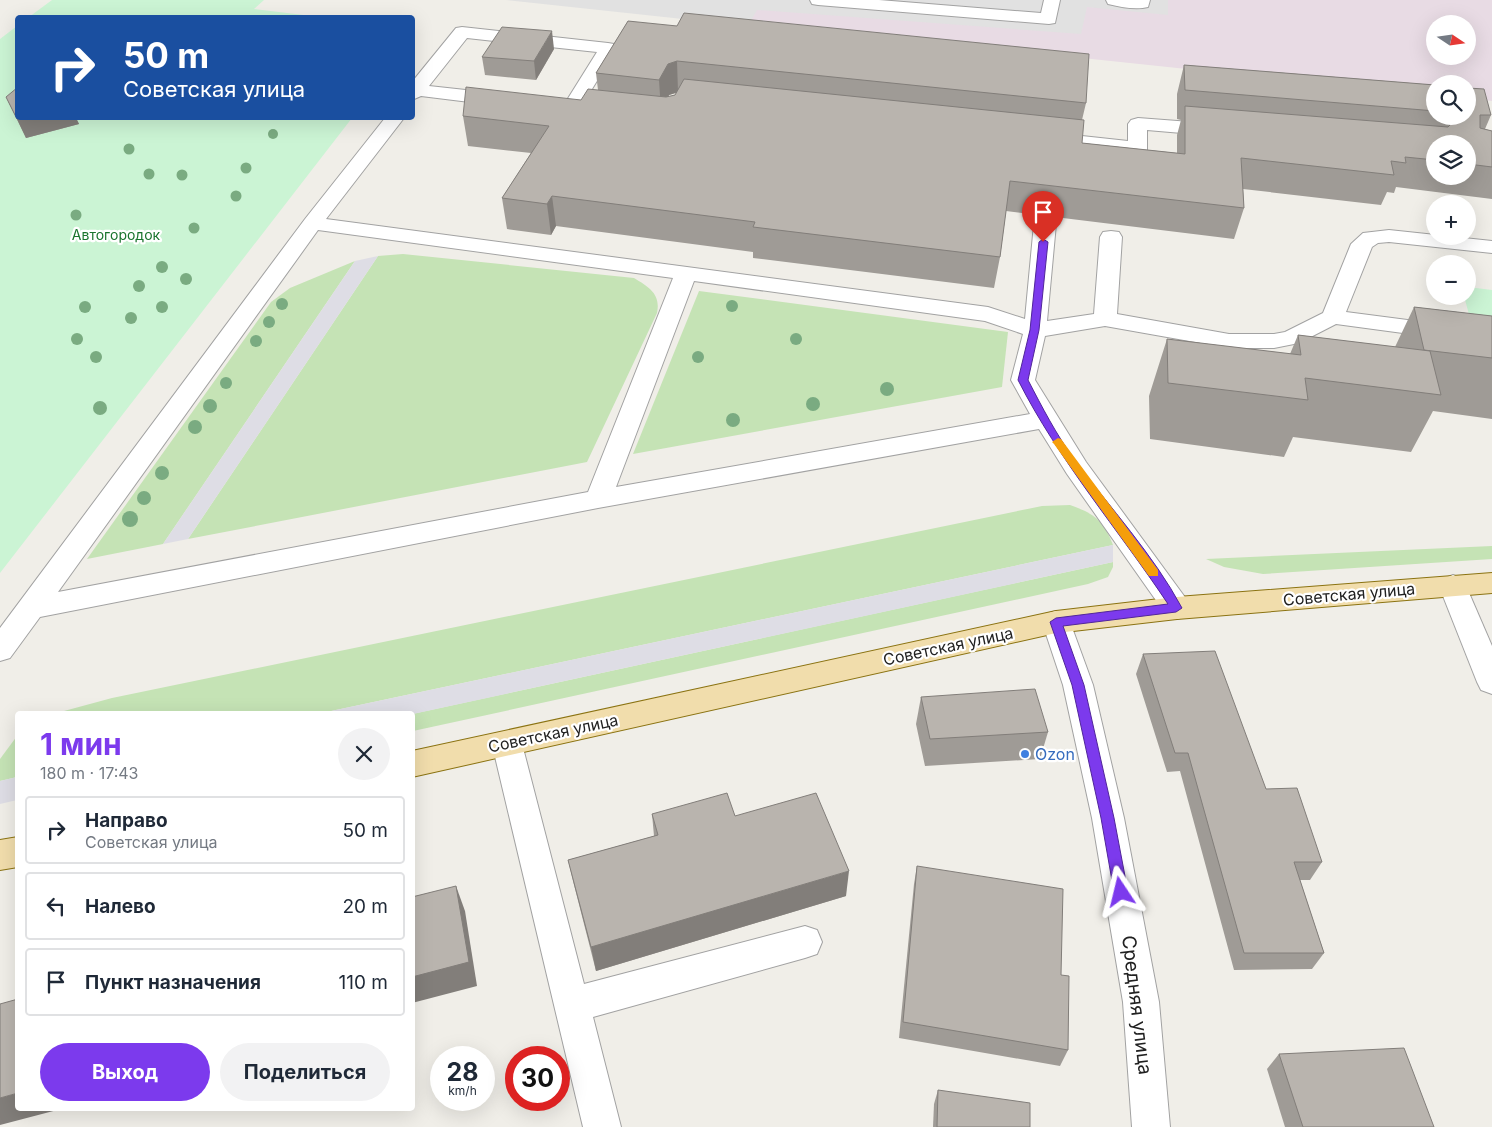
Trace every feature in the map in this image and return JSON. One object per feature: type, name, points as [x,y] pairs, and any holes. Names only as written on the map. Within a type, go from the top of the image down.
[{"type":"main road","name":"Советская улица","points":[[415,763],[1056,622],[1176,608],[1492,583]]},
{"type":"main road","points":[[0,855],[15,852]]},
{"type":"street","points":[[818,0],[1049,19],[1052,0]]},
{"type":"street","points":[[1114,0],[1142,3],[1142,0]]},
{"type":"street","points":[[415,91],[462,32],[608,48],[571,108]]},
{"type":"street","points":[[415,92],[522,102]]},
{"type":"street","points":[[551,106],[590,110]]},
{"type":"street","points":[[0,650],[312,223],[393,120]]},
{"type":"street","points":[[1137,171],[1138,124],[1237,132]]},
{"type":"street","points":[[1030,137],[1137,148]]},
{"type":"street","points":[[312,223],[988,314],[1035,330],[1105,319],[1247,343],[1291,338],[1333,317],[1492,338]]},
{"type":"street","points":[[1045,224],[1035,330],[1023,380],[1044,420],[1070,461],[1142,556],[1176,608]]},
{"type":"street","points":[[1105,319],[1111,236]]},
{"type":"street","points":[[1333,317],[1362,244],[1368,238],[1389,236],[1492,247]]},
{"type":"street","points":[[598,499],[686,274]]},
{"type":"street","points":[[30,608],[598,499],[1044,420]]},
{"type":"street","points":[[1453,586],[1492,680]]},
{"type":"street","name":"Средняя улица","points":[[1056,622],[1078,685],[1108,818],[1141,1002],[1151,1127]]},
{"type":"street","points":[[507,744],[602,1127]]},
{"type":"street","points":[[571,1005],[805,942]]},
{"type":"shaded area","points":[[506,0],[1168,0],[1168,15],[1087,7],[1081,34],[757,10],[748,26]]},
{"type":"shaded area","points":[[530,0],[1492,0],[1492,101],[1476,99],[1476,75],[1426,75],[1426,94]]},
{"type":"shaded area","points":[[378,256],[188,539],[163,544],[355,261]]},
{"type":"shaded area","points":[[1113,545],[1113,562],[415,714],[415,711],[331,711]]},
{"type":"shaded area","points":[[15,777],[15,800],[0,804],[0,781]]},
{"type":"green space","points":[[52,0],[264,0],[254,9],[304,15],[32,15]]},
{"type":"green space","name":"Автогородок","points":[[15,28],[15,120],[350,120],[0,573],[0,39]]},
{"type":"green space","points":[[403,254],[634,278],[653,292],[658,306],[657,313],[587,462],[188,539],[378,256]]},
{"type":"green space","points":[[355,261],[163,544],[87,559],[271,302],[290,288]]},
{"type":"green space","points":[[1476,288],[1492,290],[1492,324],[1471,322],[1466,305],[1476,305]]},
{"type":"green space","points":[[699,291],[1008,332],[1002,387],[633,454]]},
{"type":"green space","points":[[1070,505],[1092,515],[1106,529],[1113,545],[331,711],[64,711],[112,698],[1042,506]]},
{"type":"green space","points":[[1492,546],[1492,559],[1263,574],[1224,567],[1206,559]]},
{"type":"green space","points":[[1113,562],[1113,567],[1108,577],[1088,584],[415,731],[415,713]]},
{"type":"green space","points":[[15,739],[15,777],[0,781],[0,759]]},
{"type":"building","points":[[684,13],[1089,54],[1086,103],[677,61],[668,64],[659,80],[596,73],[628,21],[677,26]]},
{"type":"building","points":[[502,27],[552,31],[534,61],[482,57]]},
{"type":"building","points":[[1184,65],[1426,84],[1426,110],[1185,90]]},
{"type":"building","points":[[684,79],[1084,120],[1082,143],[1185,154],[1185,106],[1448,127],[1450,125],[1476,125],[1476,88],[1484,89],[1491,115],[1480,115],[1480,128],[1492,131],[1492,167],[1476,165],[1476,135],[1426,135],[1426,159],[1405,157],[1406,163],[1391,161],[1394,175],[1241,158],[1244,208],[1010,181],[1000,257],[753,227],[755,222],[552,196],[547,204],[502,198],[549,126],[463,116],[466,87],[581,100],[588,89],[666,97],[675,95]]},
{"type":"building","points":[[15,90],[15,115],[6,97]]},
{"type":"building","points":[[1414,307],[1492,316],[1492,358],[1424,350]]},
{"type":"building","points":[[1298,335],[1430,351],[1441,395],[1305,378],[1308,400],[1168,383],[1167,339],[1301,355]]},
{"type":"building","points":[[1215,651],[1266,789],[1297,788],[1322,862],[1294,862],[1324,953],[1244,953],[1188,753],[1175,753],[1143,654]]},
{"type":"building","points":[[1035,689],[1048,732],[930,739],[921,697]]},
{"type":"building","points":[[727,793],[735,816],[816,793],[849,871],[591,947],[568,860],[658,835],[652,814]]},
{"type":"building","points":[[917,866],[1063,889],[1061,975],[1069,976],[1068,1050],[903,1022]]},
{"type":"building","points":[[456,886],[469,962],[415,976],[415,896]]},
{"type":"building","points":[[15,1000],[15,1094],[0,1098],[0,1004]]},
{"type":"building","points":[[1404,1048],[1434,1127],[1303,1127],[1279,1054]]},
{"type":"building","points":[[938,1090],[1030,1103],[1030,1127],[937,1127]]},
{"type":"slow traffic","points":[[1058,442],[1070,461],[1154,573]]},
{"type":"place","name":"Ozon","points":[[1025,754]]},
{"type":"route","points":[[1043,242],[1035,330],[1023,380],[1044,420],[1070,461],[1142,556],[1176,608],[1056,622],[1078,685],[1108,818],[1121,892]]}]
